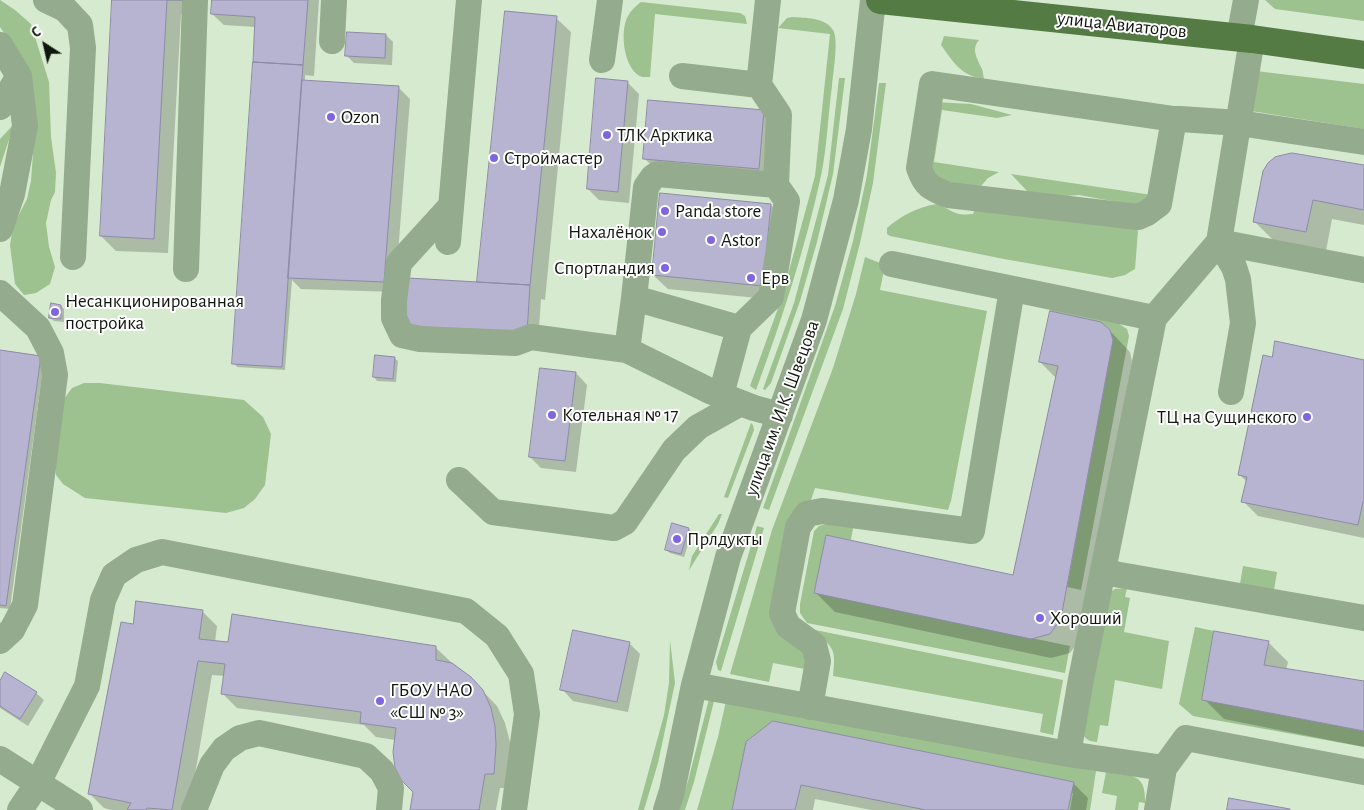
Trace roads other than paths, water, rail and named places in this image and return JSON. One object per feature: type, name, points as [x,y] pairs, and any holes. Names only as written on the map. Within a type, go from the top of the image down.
[{"type":"main road","name":"улица Авиаторов","points":[[880,0],[981,5],[1246,38],[1364,55]]},
{"type":"street","points":[[46,0],[65,9],[80,25],[83,48],[73,257]]},
{"type":"street","points":[[186,269],[195,0]]},
{"type":"street","points":[[332,41],[334,0]]},
{"type":"street","points":[[448,242],[469,0]]},
{"type":"street","points":[[602,60],[610,0]]},
{"type":"street","points":[[459,480],[493,512],[614,528],[625,522],[674,450],[731,399],[738,328],[771,296],[787,200],[776,185],[779,115],[759,85],[768,0]]},
{"type":"street","name":"улица им. И.К. Швецова","points":[[666,810],[672,791],[694,685],[728,557],[814,320],[846,200],[859,129],[873,0]]},
{"type":"street","points":[[1068,754],[1081,678],[1154,318],[1219,242],[1239,123],[1246,38],[1246,0]]},
{"type":"street","points":[[0,45],[19,76],[25,126],[12,194],[0,229]]},
{"type":"street","points":[[0,107],[19,76]]},
{"type":"street","points":[[682,76],[759,85]]},
{"type":"street","points":[[1174,119],[1159,204],[1138,217],[948,195],[929,187],[922,178],[919,168],[932,84],[1174,119],[1239,123],[1364,142]]},
{"type":"street","points":[[627,350],[646,187],[653,177],[658,174],[776,185]]},
{"type":"street","points":[[451,206],[399,263],[394,300],[394,318],[402,335],[420,339],[515,343],[531,337],[627,350],[731,399],[780,415]]},
{"type":"street","points":[[1219,242],[1364,270]]},
{"type":"street","points":[[1219,242],[1234,267],[1238,279],[1243,323],[1230,392]]},
{"type":"street","points":[[892,264],[1154,318]]},
{"type":"street","points":[[810,707],[818,661],[814,645],[788,626],[782,613],[798,527],[807,514],[822,511],[972,531],[1012,289]]},
{"type":"street","points":[[0,293],[38,328],[51,353],[55,375],[25,605],[12,630],[0,641]]},
{"type":"street","points":[[634,298],[738,328]]},
{"type":"street","points":[[20,810],[38,783],[87,686],[103,600],[114,575],[136,560],[162,552],[466,611],[497,636],[521,674],[527,714],[514,810]]},
{"type":"street","points":[[1103,572],[1364,618]]},
{"type":"street","points":[[694,685],[1068,754],[1164,768]]},
{"type":"street","points":[[194,810],[212,765],[224,749],[240,738],[259,733],[366,756],[382,771],[391,788],[389,810]]},
{"type":"street","points":[[1157,810],[1164,768],[1186,738],[1364,772]]},
{"type":"street","points":[[0,759],[80,810]]},
{"type":"place","name":"Ozon","points":[[331,117]]},
{"type":"place","name":"ТЛК Арктика","points":[[607,135]]},
{"type":"place","name":"Строймастер","points":[[494,158]]},
{"type":"place","name":"Panda store","points":[[665,211]]},
{"type":"place","name":"Нахалёнок","points":[[662,232]]},
{"type":"place","name":"Astor","points":[[711,240]]},
{"type":"place","name":"Спортландия","points":[[665,268]]},
{"type":"place","name":"Ерв","points":[[751,278]]},
{"type":"place","name":"Несанкционированная постройка","points":[[55,312]]},
{"type":"place","name":"Котельная № 17","points":[[552,415]]},
{"type":"place","name":"ТЦ на Сущинского","points":[[1307,417]]},
{"type":"place","name":"Прлдукты","points":[[677,539]]},
{"type":"place","name":"Хороший","points":[[1040,618]]},
{"type":"place","name":"ГБОУ НАО «СШ № 3»","points":[[380,701]]}]
